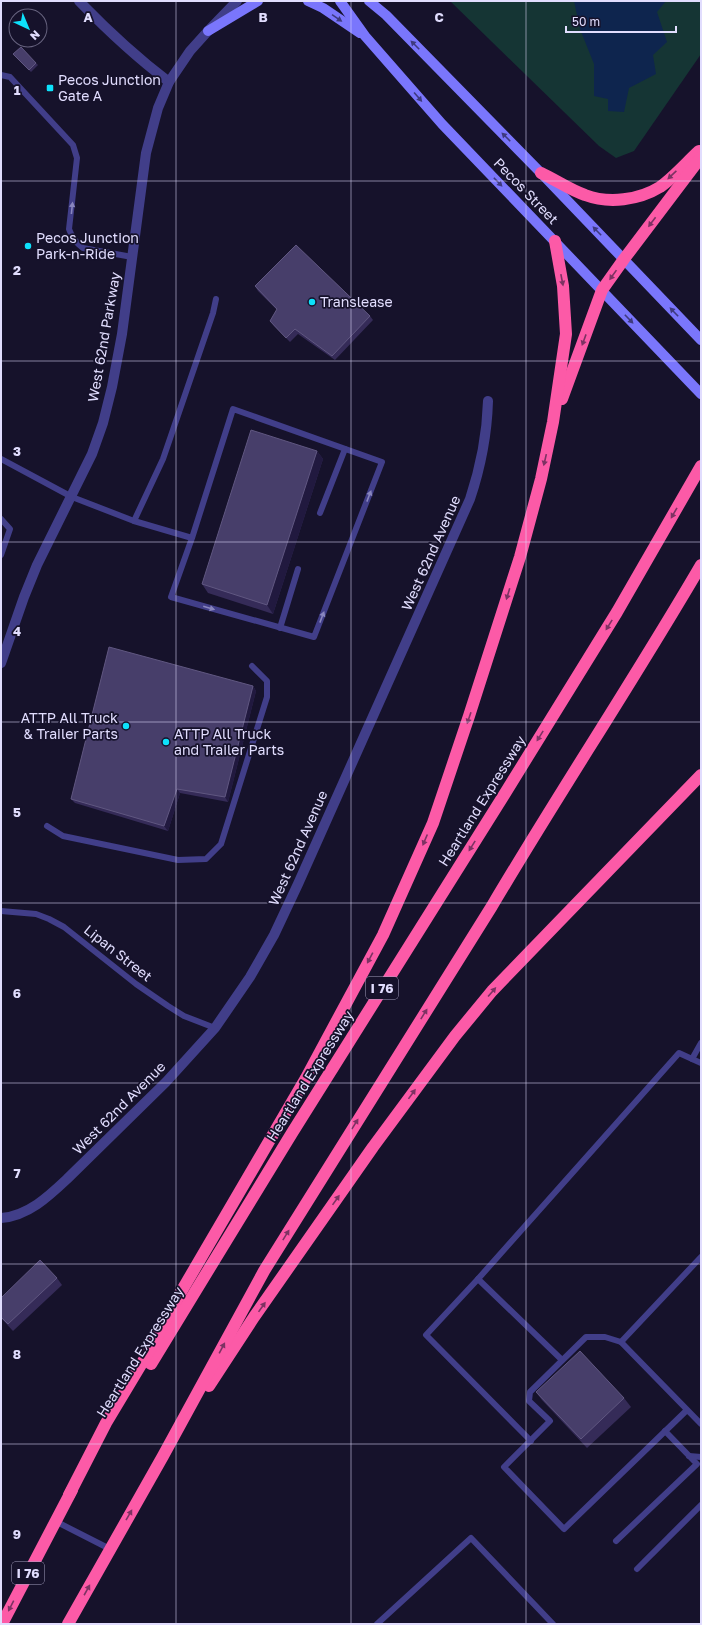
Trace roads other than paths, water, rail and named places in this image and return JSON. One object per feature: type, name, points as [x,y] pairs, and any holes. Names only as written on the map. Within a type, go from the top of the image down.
[{"type":"highway","points":[[542,173],[585,195],[606,199],[623,199],[641,196],[661,186],[701,149]]},
{"type":"highway","points":[[553,422],[602,290],[701,157]]},
{"type":"highway","points":[[69,1495],[106,1423],[151,1348],[181,1292],[306,1078],[383,935],[432,822],[470,716],[520,557],[553,422],[566,334],[563,286],[555,241]]},
{"type":"highway","name":"Heartland Expressway","points":[[2,1624],[69,1495],[168,1337],[292,1133],[596,646],[701,466]]},
{"type":"highway","points":[[68,1624],[163,1456],[264,1271],[492,906],[701,565]]},
{"type":"highway","points":[[163,1456],[264,1304],[373,1147],[455,1036],[492,991],[701,775]]},
{"type":"main road","points":[[208,31],[258,1]]},
{"type":"main road","points":[[308,1],[323,8],[365,36]]},
{"type":"main road","name":"Pecos Street","points":[[340,1],[365,36],[442,124],[701,394]]},
{"type":"main road","name":"Pecos Street","points":[[369,1],[386,15],[542,173],[701,340]]},
{"type":"street","points":[[79,1],[111,34],[139,59],[169,82]]},
{"type":"street","name":"West 62nd Parkway","points":[[1,663],[37,565],[92,454],[103,423],[122,334],[146,153],[154,121],[169,82],[190,52],[237,1]]},
{"type":"street","name":"West 62nd Avenue","points":[[1,1218],[21,1213],[50,1195],[166,1082],[215,1028],[250,977],[274,935],[298,884],[470,499],[484,451],[488,401]]},
{"type":"lane","points":[[1,75],[10,77],[73,145],[77,158],[70,229],[72,237],[76,243],[83,248],[132,257]]},
{"type":"lane","points":[[134,522],[163,459],[213,313],[216,299]]},
{"type":"lane","points":[[232,409],[382,462],[314,637],[280,628],[171,597],[192,538],[232,409]]},
{"type":"lane","points":[[320,513],[345,449]]},
{"type":"lane","points":[[1,459],[72,497],[134,522],[192,538]]},
{"type":"lane","points":[[1,519],[10,529],[1,555]]},
{"type":"lane","points":[[280,628],[298,569]]},
{"type":"lane","points":[[47,826],[64,836],[178,860],[206,859],[221,844],[267,697],[267,681],[252,666]]},
{"type":"lane","name":"Lipan Street","points":[[1,911],[36,914],[54,921],[81,939],[136,984],[168,1006],[184,1016],[215,1028]]},
{"type":"lane","points":[[692,1059],[701,1043]]},
{"type":"lane","points":[[531,1441],[426,1335],[478,1279],[679,1053],[701,1063]]},
{"type":"lane","points":[[621,1342],[701,1257]]},
{"type":"lane","points":[[478,1279],[562,1360]]},
{"type":"lane","points":[[687,1410],[564,1529],[504,1467],[550,1421],[529,1402],[530,1392],[586,1337],[605,1337],[621,1342],[701,1424]]},
{"type":"lane","points":[[616,1541],[696,1464],[664,1431]]},
{"type":"lane","points":[[689,1456],[701,1457]]},
{"type":"lane","points":[[637,1568],[701,1504]]},
{"type":"lane","points":[[55,1522],[110,1548]]},
{"type":"lane","points":[[377,1624],[471,1538],[553,1624]]},
{"type":"water","points":[[574,1],[666,1],[657,12],[667,42],[653,55],[656,74],[629,88],[624,112],[608,111],[608,99],[594,96],[594,64],[580,29]]},
{"type":"place","name":"Pecos Junction Gate A","points":[[50,88]]},
{"type":"place","name":"Pecos Junction Park-n-Ride","points":[[28,246]]},
{"type":"place","name":"Translease","points":[[312,302]]},
{"type":"place","name":"ATTP All Truck & Trailer Parts","points":[[126,726]]},
{"type":"place","name":"ATTP All Truck and Trailer Parts","points":[[166,742]]}]
